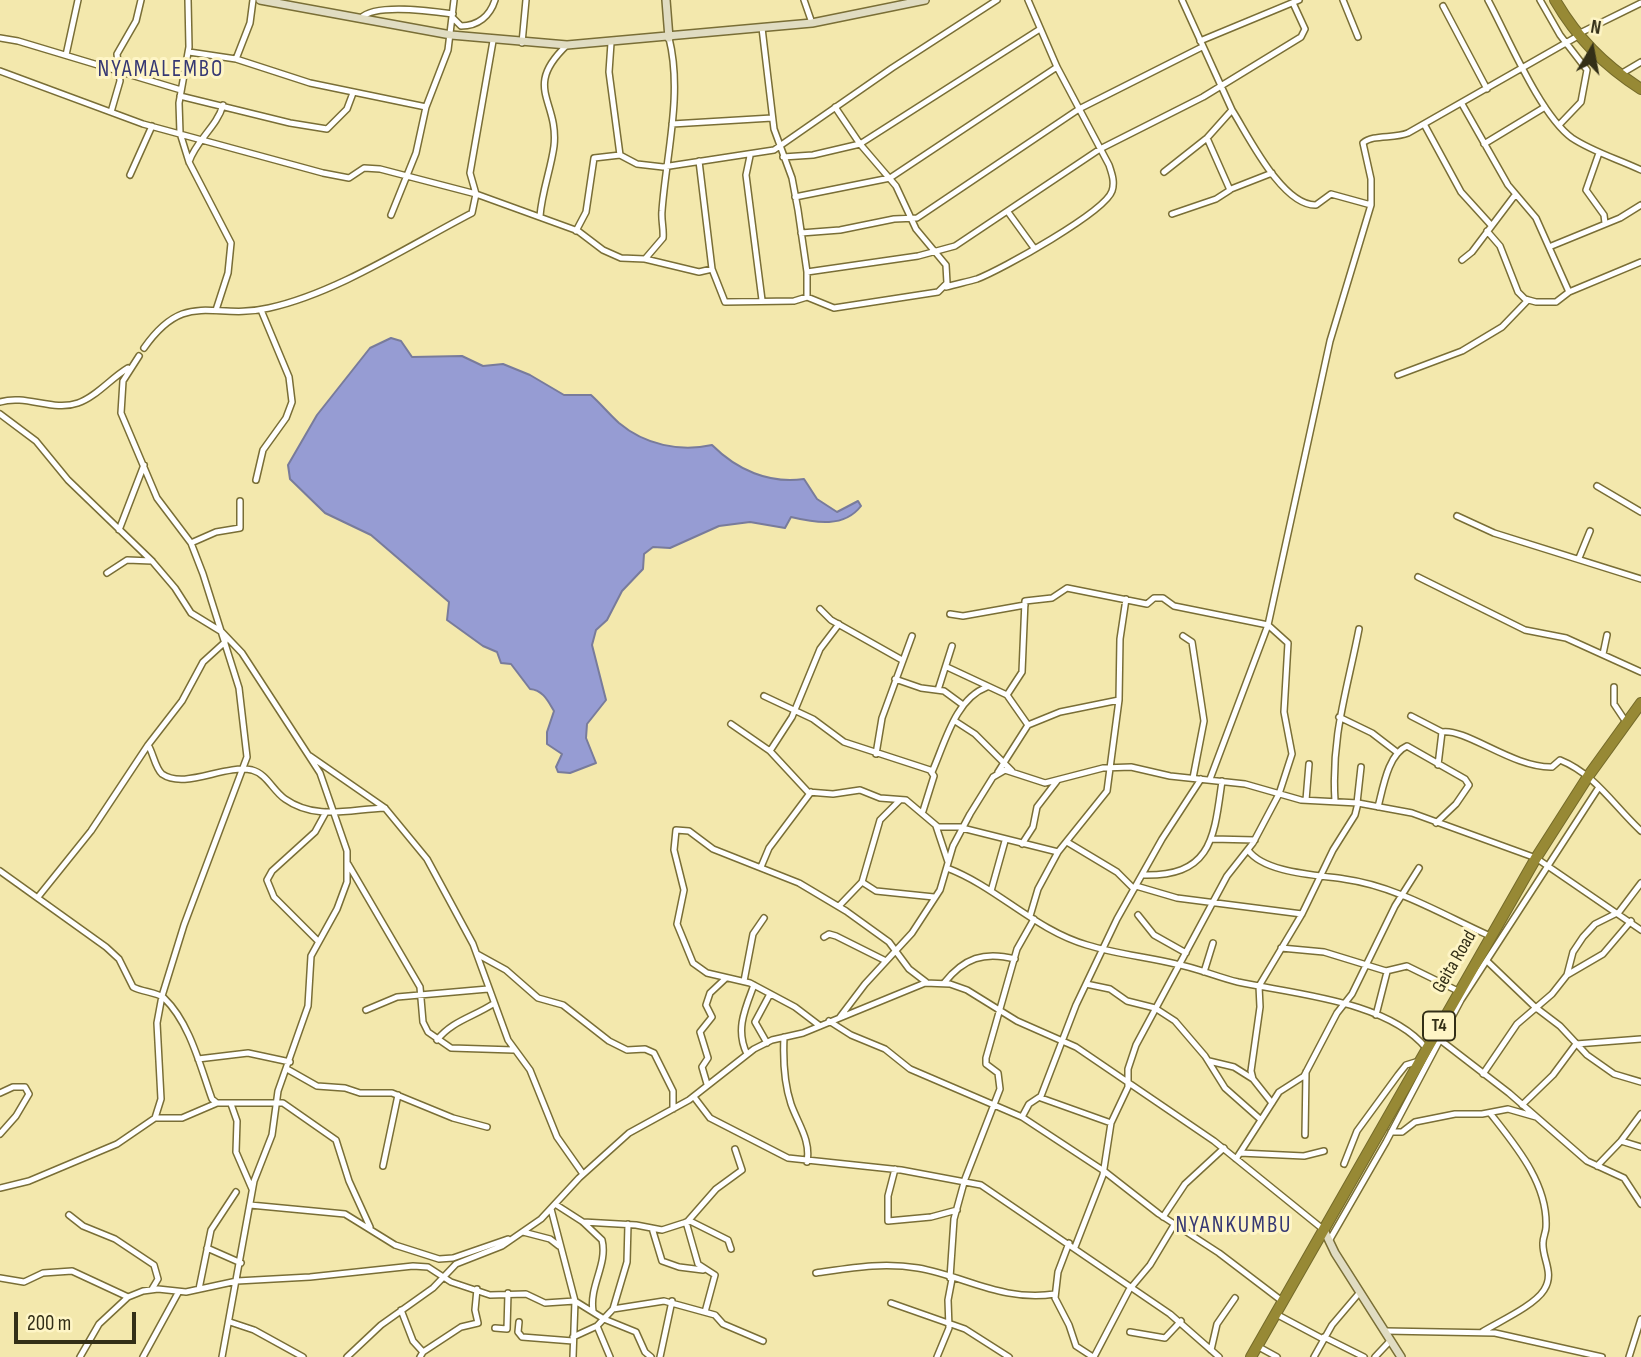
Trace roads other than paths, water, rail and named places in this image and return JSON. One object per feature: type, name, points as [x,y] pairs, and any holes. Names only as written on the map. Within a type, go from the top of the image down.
[{"type":"highway","points":[[1555,0],[1578,35],[1619,75],[1641,89]]},
{"type":"highway","name":"Geita Road","points":[[1251,1357],[1426,1048],[1437,1039],[1458,990],[1536,858],[1641,703]]},
{"type":"street","points":[[66,55],[78,0]]},
{"type":"street","points":[[111,112],[119,87],[117,54],[136,21],[141,0]]},
{"type":"street","points":[[188,0],[189,52],[181,93],[180,133],[189,162],[231,243],[228,273],[216,310]]},
{"type":"street","points":[[236,59],[250,23],[253,0]]},
{"type":"street","points":[[260,0],[451,35],[493,41],[567,45],[669,38],[812,23],[925,0]]},
{"type":"street","points":[[391,215],[408,174],[426,107],[451,35],[454,0]]},
{"type":"street","points":[[361,18],[368,12],[381,9],[452,16],[461,26],[474,24],[490,13],[495,0]]},
{"type":"street","points":[[522,43],[526,0]]},
{"type":"street","points":[[645,259],[663,238],[662,213],[672,124],[673,51],[669,38],[666,0]]},
{"type":"street","points":[[804,0],[812,23]]},
{"type":"street","points":[[576,231],[586,212],[594,158],[620,155],[646,166],[668,166],[750,156],[780,147],[835,107],[997,0]]},
{"type":"street","points":[[699,161],[712,269],[725,302],[807,297],[832,309],[926,296],[945,287],[977,279],[1092,215],[1111,194],[1114,179],[1057,67],[1028,0]]},
{"type":"street","points":[[1182,0],[1232,110],[1272,173],[1293,195],[1311,206],[1321,203],[1331,194],[1371,205]]},
{"type":"street","points":[[1343,0],[1358,37]]},
{"type":"street","points":[[1488,0],[1545,107],[1559,125],[1574,139],[1598,153],[1641,170]]},
{"type":"street","points":[[1540,0],[1566,43],[1586,68],[1587,74],[1581,102],[1559,125]]},
{"type":"street","points":[[801,233],[840,230],[894,219],[911,219],[990,170],[1079,109],[1201,44],[1296,1],[1305,29],[1303,36],[1220,86],[1100,149],[955,246],[937,252],[807,272]]},
{"type":"street","points":[[1210,779],[1268,622],[1329,341],[1371,205],[1371,179],[1363,143],[1369,138],[1396,138],[1424,124],[1578,35],[1641,3]]},
{"type":"street","points":[[1443,6],[1488,89]]},
{"type":"street","points":[[762,29],[772,118],[795,197],[807,272],[807,297]]},
{"type":"street","points":[[783,157],[813,155],[860,144],[1040,29]]},
{"type":"street","points":[[0,38],[66,55],[223,105],[279,120],[327,128],[347,109],[353,93]]},
{"type":"street","points":[[144,348],[171,317],[188,311],[261,310],[338,284],[472,213],[476,194],[470,173],[493,41]]},
{"type":"street","points":[[611,43],[609,72],[620,155]]},
{"type":"street","points":[[540,216],[544,181],[554,145],[544,76],[549,64],[567,45]]},
{"type":"street","points":[[189,52],[236,59],[353,93],[426,107]]},
{"type":"street","points":[[1619,75],[1641,62]]},
{"type":"street","points":[[795,197],[890,178],[1057,67]]},
{"type":"street","points":[[0,71],[152,126],[346,178],[368,167],[408,174],[476,194],[576,231],[620,257],[645,259],[699,272],[712,269]]},
{"type":"street","points":[[1462,104],[1515,195],[1536,218],[1569,292]]},
{"type":"street","points":[[189,162],[202,138],[219,117],[223,105]]},
{"type":"street","points":[[835,107],[860,144],[890,178],[911,219],[937,252],[949,273],[945,287]]},
{"type":"street","points":[[1484,144],[1545,107]]},
{"type":"street","points":[[1164,172],[1207,138],[1232,110]]},
{"type":"street","points":[[672,124],[772,118]]},
{"type":"street","points":[[1424,124],[1461,192],[1489,227],[1500,246],[1518,292],[1528,300],[1551,303],[1569,292],[1641,262]]},
{"type":"street","points":[[130,175],[152,126]]},
{"type":"street","points":[[1207,138],[1231,189]]},
{"type":"street","points":[[1598,153],[1586,190],[1604,215],[1605,223]]},
{"type":"street","points":[[750,156],[746,174],[762,300]]},
{"type":"street","points":[[1172,214],[1216,199],[1231,189],[1272,173]]},
{"type":"street","points":[[1462,260],[1515,195]]},
{"type":"street","points":[[1549,247],[1641,205]]},
{"type":"street","points":[[1008,212],[1034,248]]},
{"type":"street","points":[[1398,375],[1462,351],[1507,323],[1528,300]]},
{"type":"street","points":[[256,480],[263,450],[290,411],[292,394],[261,310]]},
{"type":"street","points":[[0,402],[11,399],[59,405],[76,404],[130,366],[139,356]]},
{"type":"street","points":[[130,366],[123,382],[120,404],[157,498],[191,543],[225,642],[243,709],[247,751],[244,769],[184,925],[162,996],[157,1023],[161,1099],[155,1118]]},
{"type":"street","points":[[0,414],[36,441],[68,480],[169,578],[191,613],[222,632],[266,688],[325,784],[336,814],[348,864],[420,987],[424,1024],[438,1040],[453,1048],[513,1049]]},
{"type":"street","points":[[119,530],[144,464]]},
{"type":"street","points":[[1597,486],[1641,512]]},
{"type":"street","points":[[191,543],[216,532],[240,528],[240,501]]},
{"type":"street","points":[[1457,516],[1494,533],[1641,579]]},
{"type":"street","points":[[1579,558],[1590,531]]},
{"type":"street","points":[[107,573],[127,560],[152,561]]},
{"type":"street","points":[[1418,577],[1525,630],[1566,638],[1641,673]]},
{"type":"street","points":[[1007,695],[1023,672],[1027,599],[1052,598],[1056,593],[1067,589],[1149,604],[1154,597],[1163,598],[1174,606],[1268,622],[1288,643],[1284,712],[1292,754],[1279,794],[1255,840],[1227,876],[1135,1048],[1128,1082],[1111,1123],[1104,1171],[1075,1247]]},
{"type":"street","points":[[937,1357],[950,1323],[948,1300],[952,1227],[965,1180],[993,1106],[1000,1079],[997,1071],[985,1060],[1001,1013],[1014,959],[1032,918],[1038,889],[1058,852],[1104,797],[1111,767],[1112,735],[1119,700],[1120,639],[1126,599]]},
{"type":"street","points":[[950,614],[963,616],[1025,605]]},
{"type":"street","points":[[820,609],[839,624],[902,660]]},
{"type":"street","points":[[770,751],[795,711],[820,649],[839,624]]},
{"type":"street","points":[[1335,801],[1334,755],[1339,717],[1359,629]]},
{"type":"street","points":[[1603,654],[1607,635]]},
{"type":"street","points":[[876,754],[882,718],[912,636]]},
{"type":"street","points":[[1183,636],[1192,642],[1203,714],[1193,778]]},
{"type":"street","points":[[38,897],[86,838],[148,744],[182,701],[203,662],[225,642]]},
{"type":"street","points":[[938,690],[952,646]]},
{"type":"street","points":[[947,667],[1007,695],[1028,725]]},
{"type":"street","points":[[895,680],[953,695],[964,705]]},
{"type":"street","points":[[1614,687],[1615,704],[1626,723]]},
{"type":"street","points":[[922,811],[934,776],[932,772],[955,721],[964,705],[977,692],[988,688]]},
{"type":"street","points":[[764,696],[813,719],[844,742],[932,772]]},
{"type":"street","points":[[840,1017],[912,933],[942,886],[962,828],[1028,725],[1060,712],[1119,700]]},
{"type":"street","points":[[1591,777],[1640,714]]},
{"type":"street","points":[[1411,716],[1442,732],[1465,736],[1528,764],[1552,767],[1560,760],[1591,777],[1641,831]]},
{"type":"street","points":[[1339,717],[1372,733],[1398,753]]},
{"type":"street","points":[[955,721],[975,734],[1012,771],[1039,782],[1058,781],[1111,767],[1139,768],[1222,781],[1306,800],[1357,803],[1412,813],[1536,858],[1619,912],[1641,930]]},
{"type":"street","points":[[732,724],[770,751],[811,792],[860,790],[880,799],[901,800],[922,811],[936,826],[948,866],[1072,940],[1180,964],[1259,986],[1319,995],[1376,1015],[1410,1031],[1426,1048]]},
{"type":"street","points":[[1438,765],[1442,732]]},
{"type":"street","points":[[148,744],[160,772],[169,776],[194,779],[216,771],[244,769],[258,773],[288,801],[326,812],[336,814],[385,808]]},
{"type":"street","points":[[1378,807],[1389,768],[1398,753],[1407,746],[1465,779],[1469,786],[1436,823]]},
{"type":"street","points":[[308,755],[385,808],[427,859],[477,953],[493,1004],[513,1049],[530,1070],[557,1137],[583,1174]]},
{"type":"street","points":[[1306,800],[1309,764]]},
{"type":"street","points":[[1253,1079],[1251,1069],[1260,1012],[1259,986],[1302,914],[1355,815],[1361,767]]},
{"type":"street","points":[[998,772],[1012,771]]},
{"type":"street","points":[[1022,1116],[1029,1104],[1041,1098],[1086,984],[1142,875],[1201,779]]},
{"type":"street","points":[[1022,844],[1033,827],[1037,807],[1058,781]]},
{"type":"street","points":[[1142,875],[1187,870],[1212,839],[1222,781]]},
{"type":"street","points":[[1328,1242],[1391,1132],[1437,1039],[1546,864],[1599,787]]},
{"type":"street","points":[[761,867],[769,848],[811,792]]},
{"type":"street","points":[[839,906],[862,883],[880,820],[901,800]]},
{"type":"street","points":[[318,941],[274,897],[267,880],[277,866],[315,832],[326,812]]},
{"type":"street","points":[[936,826],[945,829],[962,828],[1058,852]]},
{"type":"street","points":[[820,1026],[754,985],[707,973],[693,963],[678,927],[677,915],[684,890],[674,850],[676,830],[689,831],[713,849],[799,883],[839,906],[896,949],[909,969],[926,982]]},
{"type":"street","points":[[1212,839],[1255,840]]},
{"type":"street","points":[[991,891],[1006,841]]},
{"type":"street","points":[[1067,842],[1117,872],[1135,888],[1177,898],[1302,914]]},
{"type":"street","points":[[1248,850],[1258,860],[1293,873],[1352,880],[1422,903],[1490,936]]},
{"type":"street","points":[[222,1357],[241,1263],[252,1189],[272,1135],[276,1102],[308,1006],[308,969],[318,941],[341,900],[348,864]]},
{"type":"street","points":[[1238,1156],[1282,1088],[1301,1078],[1306,1072],[1419,868]]},
{"type":"street","points":[[0,871],[114,954],[122,964],[130,985],[162,996],[180,1021],[198,1059],[212,1099],[217,1103]]},
{"type":"street","points":[[862,883],[883,892],[934,897]]},
{"type":"street","points":[[1567,975],[1573,953],[1583,937],[1595,925],[1619,912],[1641,883]]},
{"type":"street","points":[[1138,915],[1154,935],[1186,953]]},
{"type":"street","points":[[744,981],[754,934],[764,918]]},
{"type":"street","points":[[1483,1073],[1512,1031],[1535,1007],[1552,994],[1567,975],[1603,954],[1631,921]]},
{"type":"street","points":[[824,937],[829,934],[839,937],[886,961]]},
{"type":"street","points":[[1204,972],[1213,943]]},
{"type":"street","points":[[1281,948],[1324,952],[1387,972],[1407,966],[1458,990]]},
{"type":"street","points":[[477,953],[506,970],[538,998],[563,1005],[609,1041],[627,1050],[645,1049],[654,1053],[673,1091],[673,1109]]},
{"type":"street","points":[[944,983],[961,965],[976,957],[994,955],[1014,959]]},
{"type":"street","points":[[1487,961],[1535,1007],[1560,1026],[1576,1044],[1608,1070],[1641,1082]]},
{"type":"street","points":[[1376,1015],[1387,972]]},
{"type":"street","points":[[708,1084],[702,1070],[708,1058],[700,1032],[712,1017],[706,1005],[708,998],[727,978]]},
{"type":"street","points":[[347,1357],[460,1262],[502,1246],[520,1234],[629,1133],[694,1097],[747,1054],[767,1043],[820,1026],[926,982],[944,983],[967,990],[1001,1013],[1063,1040],[1238,1156],[1324,1230],[1328,1242],[1401,1357]]},
{"type":"street","points":[[1086,984],[1109,989],[1130,1002],[1155,1008],[1175,1021],[1209,1061],[1225,1088],[1260,1119]]},
{"type":"street","points":[[747,1054],[741,1040],[741,1024],[754,985]]},
{"type":"street","points":[[366,1010],[390,998],[488,989]]},
{"type":"street","points":[[767,1043],[755,1022],[770,994]]},
{"type":"street","points":[[438,1040],[452,1024],[493,1004]]},
{"type":"street","points":[[829,1021],[851,1035],[885,1049],[910,1069],[1022,1116],[1104,1171],[1163,1217],[1219,1253],[1283,1302]]},
{"type":"street","points":[[784,1037],[786,1082],[791,1103],[805,1136],[807,1162]]},
{"type":"street","points":[[1437,1039],[1483,1073],[1587,1161],[1621,1176],[1637,1190],[1641,1203]]},
{"type":"street","points":[[1576,1044],[1641,1040]]},
{"type":"street","points":[[1522,1105],[1553,1076],[1576,1044]]},
{"type":"street","points":[[198,1059],[248,1053],[290,1062]]},
{"type":"street","points":[[1209,1061],[1234,1067],[1253,1079],[1272,1103]]},
{"type":"street","points":[[1344,1164],[1357,1131],[1398,1074],[1408,1064],[1419,1061]]},
{"type":"street","points":[[287,1069],[320,1087],[398,1095],[453,1118],[487,1127]]},
{"type":"street","points":[[1305,1135],[1306,1072]]},
{"type":"street","points":[[0,1093],[20,1086],[25,1087],[29,1094],[16,1116],[0,1134]]},
{"type":"street","points":[[383,1166],[398,1095]]},
{"type":"street","points":[[694,1097],[705,1114],[776,1154],[807,1162],[842,1162],[871,1169],[895,1169],[965,1180],[988,1189],[1181,1321],[1219,1357]]},
{"type":"street","points":[[1041,1098],[1111,1123]]},
{"type":"street","points":[[0,1188],[29,1181],[117,1144],[155,1118],[182,1118],[217,1103],[276,1102],[286,1105],[336,1140],[347,1175],[370,1227]]},
{"type":"street","points":[[232,1104],[236,1121],[236,1152],[252,1189]]},
{"type":"street","points":[[1391,1132],[1402,1132],[1415,1122],[1449,1115],[1490,1113],[1508,1109],[1537,1118]]},
{"type":"street","points":[[1482,1332],[1512,1315],[1543,1292],[1549,1268],[1543,1244],[1546,1226],[1541,1190],[1517,1148],[1490,1113]]},
{"type":"street","points":[[1597,1166],[1621,1141],[1641,1114]]},
{"type":"street","points":[[1621,1141],[1641,1147]]},
{"type":"street","points":[[1163,1217],[1185,1184],[1224,1148]]},
{"type":"street","points":[[583,1222],[628,1224],[667,1230],[687,1221],[716,1189],[742,1170],[735,1149]]},
{"type":"street","points":[[1238,1156],[1304,1156],[1324,1151]]},
{"type":"street","points":[[895,1169],[888,1196],[888,1221],[931,1217],[957,1210]]},
{"type":"street","points":[[200,1289],[211,1230],[236,1192]]},
{"type":"street","points":[[250,1205],[271,1209],[339,1212],[370,1227],[395,1244],[439,1259],[453,1258],[520,1234],[550,1239],[561,1248]]},
{"type":"street","points":[[553,1206],[583,1222],[598,1235],[603,1246],[603,1260],[593,1288],[593,1311]]},
{"type":"street","points":[[553,1206],[575,1301],[573,1357]]},
{"type":"street","points":[[69,1215],[76,1222],[115,1239],[155,1265],[158,1279],[152,1289]]},
{"type":"street","points":[[687,1221],[728,1240],[731,1249]]},
{"type":"street","points":[[687,1221],[696,1260],[703,1270]]},
{"type":"street","points":[[519,1322],[518,1332],[522,1337],[573,1339],[597,1326],[613,1309],[627,1262],[628,1224]]},
{"type":"street","points":[[1069,1243],[1058,1272],[1055,1294],[1076,1346],[1093,1357],[1132,1286],[1150,1265],[1174,1225]]},
{"type":"street","points":[[652,1228],[662,1261],[714,1273],[716,1278],[705,1312]]},
{"type":"street","points":[[207,1248],[241,1263]]},
{"type":"street","points":[[816,1273],[868,1264],[892,1265],[923,1269],[999,1291],[1032,1296],[1055,1294]]},
{"type":"street","points":[[80,1357],[95,1328],[128,1297],[152,1289],[178,1293],[237,1281],[332,1275],[412,1266],[428,1267],[451,1282],[490,1294],[526,1294],[541,1303],[575,1301],[604,1319],[636,1332],[643,1349],[651,1357]]},
{"type":"street","points":[[0,1278],[24,1282],[43,1273],[72,1271],[128,1297]]},
{"type":"street","points":[[401,1310],[421,1354],[461,1327],[478,1323],[475,1310],[477,1289]]},
{"type":"street","points":[[1314,1357],[1324,1338],[1360,1292]]},
{"type":"street","points":[[144,1357],[178,1293]]},
{"type":"street","points":[[495,1328],[507,1329],[508,1293]]},
{"type":"street","points":[[1211,1350],[1217,1324],[1235,1298]]},
{"type":"street","points":[[613,1309],[672,1301],[719,1317],[722,1323],[763,1341]]},
{"type":"street","points":[[660,1357],[672,1301]]},
{"type":"street","points":[[891,1303],[965,1329],[1009,1357]]},
{"type":"street","points":[[1276,1314],[1364,1357]]},
{"type":"street","points":[[1629,1357],[1641,1319]]},
{"type":"street","points":[[1130,1332],[1165,1338],[1181,1321]]},
{"type":"street","points":[[230,1322],[254,1330],[303,1357]]},
{"type":"street","points":[[597,1326],[610,1357]]},
{"type":"street","points":[[1385,1331],[1482,1332],[1602,1357]]},
{"type":"street","points":[[1375,1357],[1390,1341]]},
{"type":"street","points":[[1257,1346],[1277,1357]]},
{"type":"street","points":[[1553,1348],[1555,1357]]},
{"type":"water","points":[[391,338],[401,341],[412,357],[462,356],[483,366],[503,364],[530,375],[564,395],[591,395],[619,423],[640,437],[675,447],[712,445],[732,462],[754,473],[778,479],[804,479],[817,499],[837,512],[858,501],[861,506],[838,521],[810,521],[791,517],[785,528],[750,522],[719,526],[670,548],[653,547],[644,554],[643,569],[622,591],[607,620],[596,630],[592,645],[606,700],[587,724],[586,738],[596,763],[570,773],[558,772],[556,767],[562,754],[547,744],[547,732],[554,711],[545,697],[530,689],[511,664],[501,663],[497,652],[483,646],[447,620],[449,602],[371,535],[325,513],[290,479],[288,465],[317,415],[370,348]]},
{"type":"district","name":"NYAMALEMBO","points":[[161,70]]},
{"type":"district","name":"NYANKUMBU","points":[[1234,1226]]}]
